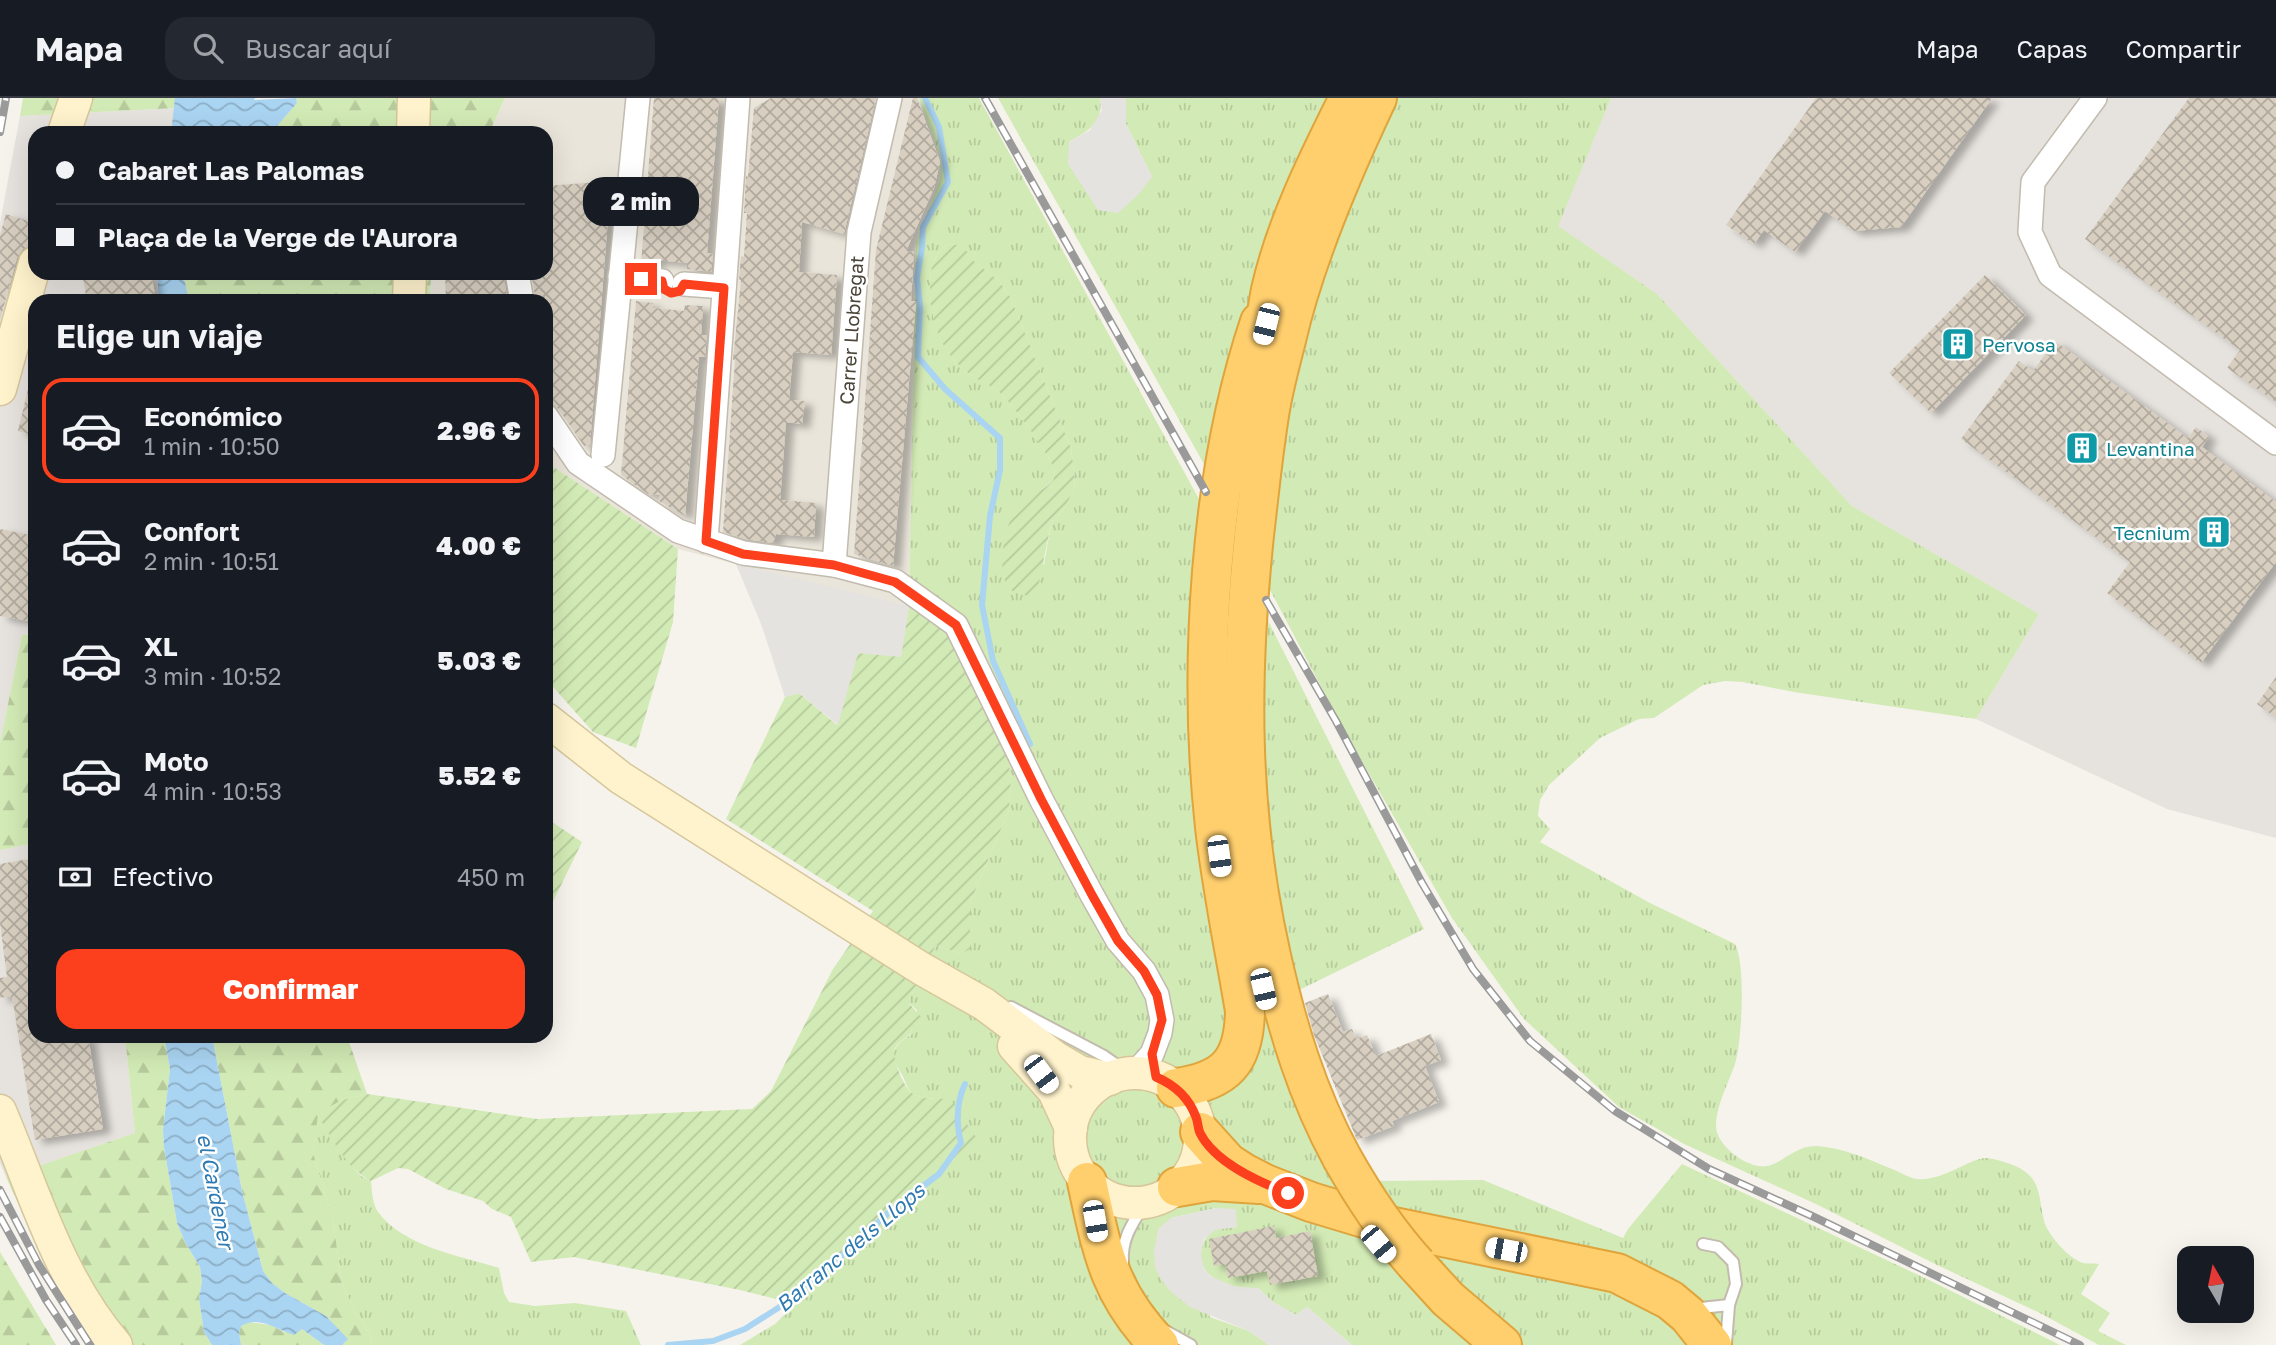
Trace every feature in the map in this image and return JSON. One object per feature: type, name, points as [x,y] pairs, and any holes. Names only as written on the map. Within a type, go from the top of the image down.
[{"type":"highway","points":[[1143,1074],[1205,1082],[1223,1072],[1236,1059],[1243,1041],[1245,1011],[1223,883],[1212,790],[1208,704],[1209,633],[1219,507],[1248,358],[1292,223],[1349,98]]},
{"type":"highway","points":[[1377,98],[1307,267],[1286,338],[1270,407],[1245,620],[1243,710],[1253,863],[1288,1029],[1324,1125],[1332,1158],[1348,1201],[1406,1264],[1502,1345]]},
{"type":"highway","points":[[1271,290],[1247,408],[1234,508],[1227,668],[1229,772],[1233,820],[1248,919],[1269,1017],[1297,1101],[1332,1158]]},
{"type":"highway","points":[[1199,1132],[1228,1163],[1265,1184],[1311,1202],[1394,1227],[1617,1273],[1670,1300],[1688,1315],[1712,1342]]},
{"type":"highway","points":[[1161,1194],[1212,1181],[1265,1184]]},
{"type":"highway","points":[[1087,1182],[1098,1239],[1120,1277],[1137,1320],[1160,1335]]},
{"type":"highway","points":[[1406,1264],[1422,1295],[1476,1345]]},
{"type":"main road","points":[[66,126],[76,98]]},
{"type":"main road","points":[[413,126],[414,98]]},
{"type":"main road","points":[[0,389],[30,280]]},
{"type":"main road","points":[[553,725],[621,778],[946,983],[985,1004],[1056,1058],[1080,1072],[1143,1074],[1192,1108],[1199,1132],[1199,1148],[1188,1176],[1161,1194],[1118,1201],[1101,1194],[1087,1182],[1073,1157],[1071,1128],[1054,1091],[1041,1074],[946,983]]},
{"type":"main road","points":[[1071,1128],[1078,1107],[1100,1083],[1143,1074]]},
{"type":"main road","points":[[0,1111],[48,1235],[82,1298],[116,1345]]},
{"type":"street","points":[[603,455],[638,98]]},
{"type":"street","points":[[706,541],[738,98]]},
{"type":"street","name":"Carrer Llobregat","points":[[834,565],[859,232],[890,98]]},
{"type":"street","points":[[2095,98],[2033,182],[2030,232],[2050,275],[2276,443]]},
{"type":"street","points":[[620,276],[724,288]]},
{"type":"street","points":[[553,426],[578,463],[678,531],[743,554],[834,565],[895,582],[956,625],[1041,799],[1092,895],[1118,941],[1144,971],[1157,995],[1162,1020],[1143,1074]]},
{"type":"lane","points":[[1145,1345],[1123,1310],[1120,1277],[1123,1245],[1128,1231],[1161,1194]]},
{"type":"lane","points":[[1703,1244],[1718,1247],[1733,1262],[1736,1284],[1712,1342]]},
{"type":"lane","points":[[1670,1300],[1701,1308],[1729,1305]]},
{"type":"lane","points":[[1160,1335],[1168,1332],[1191,1345]]},
{"type":"shaded area","points":[[505,98],[919,98],[942,159],[940,179],[916,242],[909,606],[901,657],[785,697],[762,626],[736,564],[678,549],[553,467],[553,294],[430,294],[431,280],[553,280],[553,126],[492,126]]},
{"type":"shaded area","points":[[1100,98],[1126,98],[1126,124],[1152,177],[1138,195],[1118,213],[1098,210],[1068,164],[1069,142],[1090,130],[1102,110]]},
{"type":"shaded area","points":[[1611,98],[2276,98],[2276,838],[2167,809],[1976,719],[2039,614],[1852,506],[1657,294],[1557,226]]},
{"type":"shaded area","points":[[176,108],[172,126],[28,126],[28,280],[158,280],[158,294],[28,294],[28,635],[22,635],[0,743],[0,223],[20,116]]},
{"type":"shaded area","points":[[736,564],[909,606],[901,657],[858,653],[838,725],[799,693],[785,697],[762,626]]},
{"type":"shaded area","points":[[28,844],[28,1043],[126,1043],[135,1133],[6,1177],[0,1163],[0,850]]},
{"type":"shaded area","points":[[1216,1208],[1236,1209],[1237,1227],[1215,1230],[1204,1239],[1201,1254],[1204,1269],[1210,1276],[1236,1287],[1258,1288],[1273,1302],[1296,1315],[1307,1307],[1352,1345],[1269,1345],[1249,1331],[1190,1307],[1171,1292],[1155,1267],[1158,1229],[1171,1218]]},
{"type":"green space","points":[[23,98],[175,98],[176,108],[20,116]]},
{"type":"green space","points":[[296,98],[505,98],[492,126],[277,126],[297,103]]},
{"type":"green space","points":[[919,98],[979,98],[1205,510],[1209,473],[998,98],[1100,98],[1101,107],[1097,120],[1088,130],[1069,142],[1152,177],[1126,124],[1126,98],[1611,98],[1558,226],[1657,294],[1852,506],[2039,614],[1976,719],[1743,682],[1725,681],[1703,685],[1654,718],[1639,719],[1600,738],[1549,785],[1540,800],[1538,816],[1550,829],[1540,842],[1650,903],[1735,944],[1742,985],[1739,1038],[1735,1064],[1716,1119],[1718,1135],[1729,1150],[1747,1162],[1766,1166],[1800,1149],[1827,1147],[1856,1154],[1917,1179],[1936,1177],[1980,1159],[1990,1158],[2013,1165],[2034,1181],[2046,1227],[2060,1246],[2077,1261],[2099,1264],[2081,1294],[2110,1313],[2098,1331],[2126,1345],[2099,1345],[2038,1312],[1816,1204],[1684,1144],[1619,1107],[1524,1019],[1452,918],[1344,730],[1262,575],[1260,605],[1424,929],[1293,993],[1313,1066],[1373,1181],[1483,1180],[1623,1238],[1682,1164],[2060,1345],[1352,1345],[1307,1307],[1296,1315],[1273,1302],[1258,1288],[1228,1285],[1216,1280],[1206,1271],[1201,1259],[1205,1239],[1215,1230],[1236,1227],[1216,1208],[1171,1218],[1210,1317],[1249,1331],[1269,1345],[740,1345],[775,1324],[818,1283],[950,1100],[925,1098],[912,1093],[897,1066],[894,1051],[900,1042],[912,1034],[917,1010],[908,1002],[936,945],[961,954],[970,948],[970,903],[1009,810],[1011,779],[1008,757],[933,619],[909,606],[916,242],[940,179],[941,159]],"holes":[[[948,244],[960,245],[973,260],[999,281],[1011,298],[1071,448],[1074,489],[1066,506],[1051,524],[1044,565],[1009,523],[1020,506],[1053,481],[1051,463],[1005,398],[967,372],[950,355],[935,323],[930,287],[933,263]]]},
{"type":"green space","points":[[948,244],[960,245],[965,249],[973,260],[999,281],[1011,298],[1071,448],[1074,489],[1066,506],[1051,524],[1038,588],[1029,596],[1013,592],[1005,581],[1002,562],[1005,540],[1014,513],[1053,481],[1054,471],[1039,442],[1012,406],[999,392],[958,364],[938,334],[930,298],[931,274],[933,263]]},
{"type":"green space","points":[[184,280],[431,280],[430,294],[188,294]]},
{"type":"green space","points":[[553,467],[678,549],[673,622],[636,748],[593,732],[553,687]]},
{"type":"green space","points":[[909,606],[933,618],[955,639],[1008,757],[1011,779],[1009,810],[970,903],[970,949],[961,954],[936,945],[908,1002],[922,1018],[921,1027],[900,1042],[894,1053],[899,1072],[909,1090],[920,1097],[950,1099],[978,1140],[796,1304],[574,1257],[531,1262],[511,1217],[492,1209],[483,1201],[446,1189],[408,1169],[398,1168],[371,1181],[354,1169],[340,1152],[317,1114],[342,1100],[367,1094],[537,1119],[752,1109],[771,1091],[833,969],[873,911],[726,819],[785,697],[799,693],[837,725],[858,653],[901,656]]},
{"type":"green space","points":[[22,635],[28,635],[28,844],[0,850],[0,743]]},
{"type":"green space","points":[[553,823],[582,842],[553,902]]},
{"type":"green space","points":[[126,1043],[165,1043],[170,1069],[163,1130],[164,1147],[177,1223],[200,1267],[202,1281],[199,1299],[204,1332],[212,1345],[102,1345],[87,1326],[49,1264],[6,1177],[135,1133]]},
{"type":"green space","points":[[213,1043],[349,1043],[367,1094],[342,1100],[318,1114],[313,1153],[333,1221],[342,1283],[354,1310],[371,1336],[372,1345],[342,1345],[347,1339],[326,1316],[272,1283],[263,1271],[242,1191]]},
{"type":"green space","points":[[317,1114],[354,1169],[371,1181],[373,1201],[378,1212],[403,1234],[434,1249],[499,1268],[504,1293],[509,1302],[535,1306],[575,1303],[626,1311],[641,1345],[372,1345],[371,1336],[354,1310],[342,1283],[333,1221],[313,1153]]},
{"type":"green space","points":[[0,1252],[56,1345],[0,1345]]},
{"type":"green space","points":[[248,1322],[271,1325],[284,1332],[302,1329],[324,1345],[241,1345],[241,1326]]},
{"type":"water","points":[[175,98],[296,98],[297,103],[277,126],[172,126]]},
{"type":"water","points":[[158,280],[184,280],[188,294],[158,294]]},
{"type":"water","name":"el Cardener","points":[[165,1043],[213,1043],[242,1191],[263,1271],[272,1283],[285,1293],[326,1316],[348,1339],[342,1345],[324,1345],[302,1329],[294,1335],[261,1322],[254,1322],[241,1326],[241,1345],[212,1345],[204,1332],[199,1299],[202,1281],[200,1267],[177,1223],[164,1147],[163,1130],[170,1069]]},
{"type":"building","points":[[654,98],[719,98],[707,253],[713,254],[711,272],[687,269],[687,263],[657,260],[657,266],[641,264]]},
{"type":"building","points":[[771,98],[876,98],[844,234],[802,222],[799,272],[837,275],[831,355],[793,352],[789,400],[805,401],[802,424],[786,422],[780,500],[816,503],[814,537],[776,534],[773,543],[723,532],[739,280],[741,256],[744,257],[747,213],[744,213],[746,176],[748,177],[754,108]]},
{"type":"building","points":[[913,98],[917,98],[940,162],[934,188],[906,251],[914,252],[911,301],[916,301],[893,566],[854,554],[876,250]]},
{"type":"building","points":[[1816,98],[1992,98],[1901,227],[1854,231],[1825,211],[1795,252],[1764,230],[1754,244],[1726,225]]},
{"type":"building","points":[[2189,98],[2276,98],[2276,402],[2227,368],[2240,350],[2085,239]]},
{"type":"building","points":[[611,181],[590,444],[584,446],[558,408],[553,406],[553,294],[535,294],[532,280],[553,280],[553,185]]},
{"type":"building","points":[[6,214],[28,221],[28,246],[17,258],[0,320],[0,235]]},
{"type":"building","name":"Pervosa","points":[[1985,275],[2026,315],[1931,413],[1889,373]]},
{"type":"building","points":[[83,280],[152,280],[155,294],[86,294]]},
{"type":"building","points":[[445,280],[504,280],[507,294],[446,294]]},
{"type":"building","points":[[636,301],[653,303],[653,308],[684,311],[685,305],[703,306],[701,335],[707,335],[705,357],[699,357],[685,516],[659,501],[660,495],[648,494],[621,475]]},
{"type":"building","points":[[2055,341],[2188,438],[2196,427],[2209,437],[2202,447],[2276,502],[2276,562],[2201,663],[2107,593],[2130,562],[1961,439],[2019,361],[2033,371]]},
{"type":"building","points":[[28,389],[28,434],[18,431]]},
{"type":"building","points":[[0,529],[28,535],[28,616],[27,621],[0,616]]},
{"type":"building","points":[[2276,677],[2276,718],[2257,704]]},
{"type":"building","points":[[28,859],[28,1043],[89,1043],[103,1129],[35,1140],[12,996],[0,998],[0,978],[7,977],[0,923],[0,864]]},
{"type":"building","points":[[1328,994],[1343,1032],[1352,1029],[1356,1039],[1367,1035],[1376,1056],[1431,1034],[1441,1060],[1425,1066],[1439,1102],[1392,1121],[1394,1126],[1357,1140],[1314,1035],[1305,1003]]},
{"type":"building","points":[[1274,1226],[1276,1238],[1310,1231],[1318,1276],[1270,1285],[1267,1271],[1228,1278],[1225,1264],[1214,1266],[1209,1239]]},
{"type":"waterway","name":"Barranc dels Llops","points":[[925,98],[939,127],[948,182],[923,227],[917,278],[920,306],[918,357],[945,389],[1000,438],[1000,470],[990,516],[982,605],[993,661],[1030,744]]},
{"type":"waterway","name":"Barranc dels Llops","points":[[668,1345],[713,1341],[745,1329],[778,1308],[852,1247],[889,1212],[939,1174],[961,1143],[958,1113],[965,1084]]},
{"type":"railway","points":[[0,132],[6,98]]},
{"type":"railway","points":[[985,98],[1206,492]]},
{"type":"railway","points":[[1266,600],[1336,721],[1422,883],[1473,969],[1530,1041],[1615,1111],[1709,1169],[2080,1345]]},
{"type":"railway","points":[[0,1190],[39,1265],[90,1345]]},
{"type":"railway","points":[[0,1217],[46,1300],[76,1345]]},
{"type":"place","name":"Pervosa","points":[[1958,344]]},
{"type":"place","name":"Levantina","points":[[2082,448]]},
{"type":"place","name":"Tecnium","points":[[2214,532]]},
{"type":"route","points":[[641,279],[662,281],[664,289],[671,293],[680,291],[684,284],[724,288],[706,541],[743,554],[834,565],[895,582],[956,625],[1041,799],[1092,895],[1118,941],[1144,971],[1157,995],[1162,1020],[1152,1054],[1156,1077],[1172,1085],[1188,1101],[1196,1116],[1199,1132],[1228,1163],[1265,1184],[1288,1193]]}]
